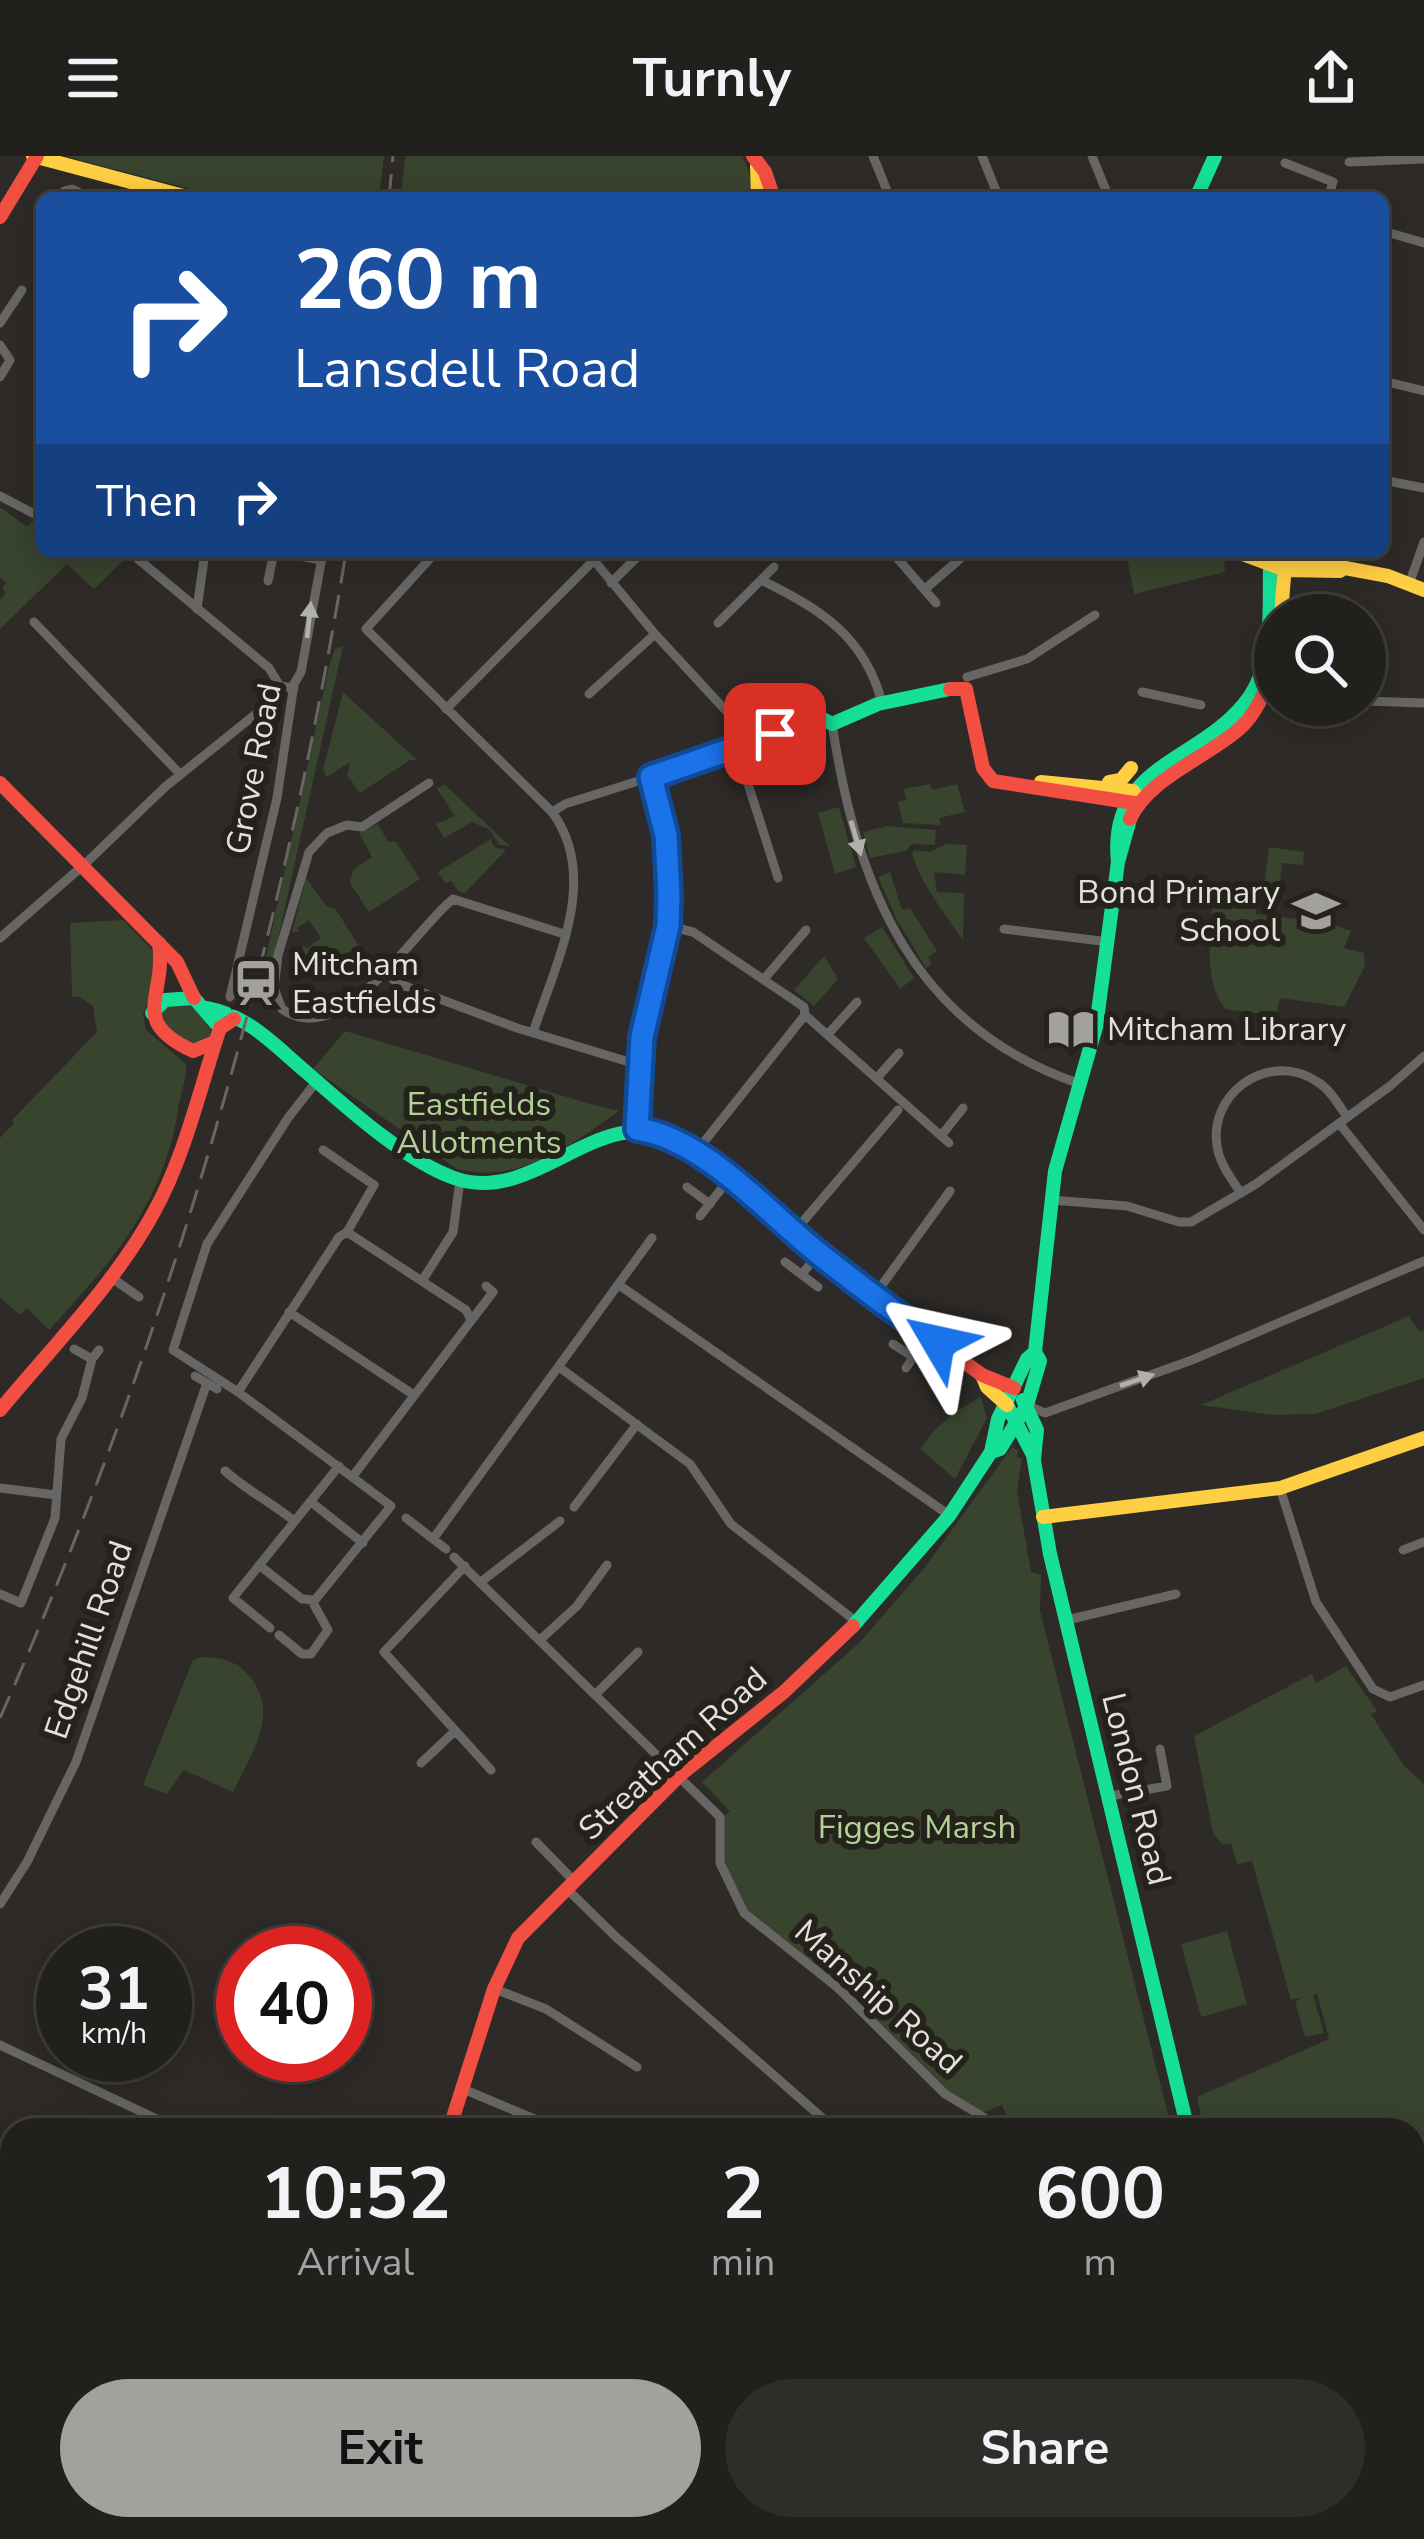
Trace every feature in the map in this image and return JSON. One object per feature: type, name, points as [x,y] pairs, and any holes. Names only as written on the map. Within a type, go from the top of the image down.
[{"type":"street","points":[[0,217],[36,156],[156,192]]},
{"type":"street","points":[[873,156],[888,192]]},
{"type":"street","points":[[982,156],[997,192]]},
{"type":"street","points":[[1092,156],[1107,192]]},
{"type":"street","points":[[1199,192],[1215,156]]},
{"type":"street","points":[[755,159],[758,192]]},
{"type":"street","points":[[755,159],[771,192]]},
{"type":"street","points":[[1349,162],[1424,159]]},
{"type":"street","points":[[1286,163],[1333,182],[1330,192]]},
{"type":"street","points":[[64,190],[78,192]]},
{"type":"street","points":[[1389,233],[1424,243]]},
{"type":"street","points":[[0,323],[22,290]]},
{"type":"street","points":[[0,345],[10,360],[0,377]]},
{"type":"street","points":[[1389,383],[1424,392]]},
{"type":"street","points":[[1389,481],[1424,488]]},
{"type":"street","points":[[0,496],[36,515]]},
{"type":"street","points":[[1282,562],[1324,573],[1349,569],[1416,587],[1424,542]]},
{"type":"street","points":[[197,609],[205,558]]},
{"type":"street","points":[[268,581],[274,558]]},
{"type":"street","name":"Grove Road","points":[[230,997],[277,798],[322,558]]},
{"type":"street","points":[[431,558],[366,629],[552,812],[568,839],[576,868],[574,898],[533,1033]]},
{"type":"street","points":[[446,709],[589,558]]},
{"type":"street","points":[[591,558],[753,740]]},
{"type":"street","points":[[611,583],[636,558]]},
{"type":"street","points":[[897,558],[936,604]]},
{"type":"street","points":[[925,589],[961,558]]},
{"type":"street","points":[[138,559],[268,668],[280,686],[294,688]]},
{"type":"street","points":[[1281,594],[1282,562]]},
{"type":"street","points":[[983,760],[1008,778],[1132,798],[1220,730],[1248,698],[1263,664],[1282,562]]},
{"type":"street","points":[[718,623],[774,567]]},
{"type":"street","points":[[761,580],[816,607],[846,634],[868,665],[882,704]]},
{"type":"street","points":[[968,677],[1027,659],[1095,615]]},
{"type":"street","points":[[34,622],[180,773]]},
{"type":"street","points":[[589,694],[655,634]]},
{"type":"street","points":[[1,934],[180,773],[249,719],[280,686]]},
{"type":"street","points":[[832,724],[882,704],[966,688],[985,774],[1004,785],[1132,798],[1240,728],[1254,710]]},
{"type":"street","points":[[1142,692],[1201,705]]},
{"type":"street","points":[[1386,702],[1424,703]]},
{"type":"street","points":[[552,812],[753,740],[825,720],[832,724],[847,805],[865,866],[884,914],[916,966],[941,998],[976,1030],[1032,1066],[1080,1084]]},
{"type":"street","points":[[736,746],[773,874]]},
{"type":"street","points":[[1044,782],[1115,782],[1131,768]]},
{"type":"street","points":[[637,1129],[638,1065],[668,926],[666,835],[651,777]]},
{"type":"street","points":[[0,783],[177,962],[200,1003]]},
{"type":"street","points":[[430,784],[362,827],[347,825],[327,833],[308,851],[284,926],[274,992],[280,1006],[291,1016],[319,1020],[331,1016],[386,972],[448,903],[461,899],[563,934]]},
{"type":"street","name":"London Road","points":[[1132,798],[1114,848],[1118,862],[1096,1027],[1054,1171],[1035,1352],[1040,1366],[1023,1412],[1066,1621],[1185,2118]]},
{"type":"street","points":[[668,926],[692,932],[804,1007],[806,1015],[945,1139],[963,1108]]},
{"type":"street","points":[[1004,929],[1108,942]]},
{"type":"street","points":[[764,979],[806,930]]},
{"type":"street","points":[[159,944],[162,970],[152,1013],[154,1027],[193,1051]]},
{"type":"street","points":[[386,972],[397,983],[638,1065]]},
{"type":"street","points":[[0,1410],[109,1276],[163,1196],[197,1088],[229,1028],[230,1014],[200,1003],[165,1000],[152,1013]]},
{"type":"street","points":[[829,1034],[857,1002]]},
{"type":"street","points":[[696,1152],[806,1015]]},
{"type":"street","points":[[193,1051],[229,1028],[261,1029],[316,1082],[460,1180],[523,1178],[599,1136],[637,1129],[668,1136],[696,1152],[819,1253],[982,1376],[1014,1388],[1023,1412]]},
{"type":"street","points":[[193,1051],[197,1088]]},
{"type":"street","points":[[877,1078],[899,1053]]},
{"type":"street","points":[[1051,1200],[1127,1206],[1186,1222],[1240,1193],[1424,1056]]},
{"type":"street","points":[[1240,1193],[1220,1160],[1216,1130],[1225,1102],[1243,1083],[1267,1072],[1298,1073],[1326,1088],[1343,1120],[1424,1230]]},
{"type":"street","points":[[259,1565],[302,1599],[312,1601],[391,1506],[238,1391],[196,1371],[173,1350],[207,1244],[316,1082]]},
{"type":"street","points":[[794,1232],[898,1110]]},
{"type":"street","points":[[238,1391],[374,1185],[323,1150]]},
{"type":"street","points":[[700,1216],[729,1179]]},
{"type":"street","points":[[422,1281],[453,1232],[460,1180]]},
{"type":"street","points":[[687,1187],[710,1204]]},
{"type":"street","points":[[874,1296],[950,1191]]},
{"type":"street","points":[[347,1232],[466,1310],[470,1318]]},
{"type":"street","points":[[434,1538],[652,1238]]},
{"type":"street","points":[[802,1274],[819,1253]]},
{"type":"street","points":[[982,1376],[986,1387],[1006,1405],[1045,1413],[1192,1360],[1424,1261]]},
{"type":"street","points":[[785,1262],[818,1287]]},
{"type":"street","points":[[109,1276],[133,1285],[140,1297]]},
{"type":"street","points":[[619,1285],[950,1516]]},
{"type":"street","points":[[353,1476],[494,1292],[486,1286]]},
{"type":"street","points":[[289,1312],[414,1395]]},
{"type":"street","points":[[906,1368],[928,1336]]},
{"type":"street","points":[[892,1344],[913,1358]]},
{"type":"street","points":[[14,1619],[53,1526],[61,1438],[82,1398],[96,1355],[74,1348]]},
{"type":"street","name":"London Road","points":[[1006,1405],[1027,1359],[1035,1352]]},
{"type":"street","points":[[559,1367],[690,1464],[731,1524],[858,1623]]},
{"type":"street","name":"Edgehill Road","points":[[0,1904],[27,1862],[76,1762],[212,1386],[196,1371]]},
{"type":"street","name":"Streatham Road","points":[[991,1452],[988,1443],[1006,1405]]},
{"type":"street","name":"Streatham Road","points":[[453,2118],[494,1989],[514,1943],[569,1884],[858,1623],[950,1516],[1023,1412]]},
{"type":"street","points":[[574,1507],[637,1424]]},
{"type":"street","points":[[1043,1517],[1280,1488],[1424,1438]]},
{"type":"street","points":[[312,1601],[328,1630],[311,1654],[302,1654],[232,1598],[339,1466]]},
{"type":"street","points":[[225,1471],[256,1498],[268,1500],[293,1520]]},
{"type":"street","points":[[0,1488],[56,1495]]},
{"type":"street","points":[[1280,1488],[1324,1618],[1373,1689],[1381,1696],[1395,1696],[1424,1686]]},
{"type":"street","points":[[311,1502],[363,1543]]},
{"type":"street","name":"Manship Road","points":[[406,1518],[482,1581],[722,1820],[720,1863],[744,1913],[838,1988],[945,2094],[985,2118]]},
{"type":"street","points":[[482,1581],[560,1521]]},
{"type":"street","points":[[1403,1550],[1424,1542]]},
{"type":"street","points":[[539,1640],[577,1606],[607,1564]]},
{"type":"street","points":[[465,1567],[384,1652],[491,1770]]},
{"type":"street","points":[[0,1594],[21,1603]]},
{"type":"street","points":[[1066,1621],[1176,1594]]},
{"type":"street","points":[[595,1696],[638,1652]]},
{"type":"street","points":[[421,1763],[455,1732]]},
{"type":"street","points":[[1110,1796],[1166,1786],[1160,1749]]},
{"type":"street","points":[[536,1842],[616,1937],[822,2118]]},
{"type":"street","points":[[494,1989],[546,2009],[637,2067]]},
{"type":"street","points":[[0,2045],[155,2118]]},
{"type":"street","points":[[463,2089],[532,2118]]},
{"type":"green space","points":[[64,156],[384,156],[380,192],[202,192]]},
{"type":"green space","points":[[405,156],[742,156],[751,187],[750,192],[402,192]]},
{"type":"green space","points":[[0,507],[27,527],[36,524],[36,558],[126,558],[94,589],[67,564],[0,629],[0,600],[6,583],[0,577]]},
{"type":"green space","points":[[1127,558],[1224,559],[1225,572],[1134,594]]},
{"type":"green space","points":[[343,646],[272,966],[264,966],[329,666],[335,649]]},
{"type":"green space","points":[[343,692],[417,760],[360,793],[347,775],[350,762],[327,777],[323,770]]},
{"type":"green space","points":[[444,784],[510,846],[499,845],[490,830],[472,822],[444,838],[436,824],[455,816],[437,789]]},
{"type":"green space","points":[[930,784],[932,790],[957,784],[965,812],[939,818],[941,825],[903,823],[898,802],[906,800],[904,789]]},
{"type":"green space","points":[[839,807],[856,867],[835,874],[818,813]]},
{"type":"green space","points":[[377,824],[389,842],[396,842],[420,879],[369,912],[350,883],[353,870],[372,857],[359,833]]},
{"type":"green space","points":[[887,826],[936,830],[935,845],[912,844],[906,851],[870,858],[863,832]]},
{"type":"green space","points":[[491,839],[494,847],[506,850],[465,893],[451,881],[445,883],[438,872]]},
{"type":"green space","points":[[946,844],[967,845],[965,875],[934,872],[937,892],[964,893],[963,941],[928,889],[912,854]]},
{"type":"green space","points":[[1269,847],[1304,852],[1303,865],[1282,863],[1279,892],[1264,886]]},
{"type":"green space","points":[[890,872],[902,910],[910,908],[937,951],[928,957],[932,964],[926,968],[878,877]]},
{"type":"green space","points":[[306,878],[327,907],[335,908],[359,946],[309,978],[301,967],[303,946],[321,938],[309,920],[297,928],[299,932],[292,932]]},
{"type":"green space","points":[[1230,900],[1257,903],[1256,914],[1329,923],[1351,931],[1344,948],[1364,953],[1365,966],[1344,1007],[1280,998],[1276,1016],[1225,1009],[1211,974],[1210,934],[1212,908],[1228,910]]},
{"type":"green space","points":[[123,920],[155,953],[159,969],[143,1015],[146,1030],[186,1064],[184,1081],[171,1143],[148,1203],[114,1255],[49,1330],[27,1308],[20,1315],[0,1298],[0,1138],[97,1032],[93,1006],[72,997],[70,923]]},
{"type":"green space","points":[[882,927],[914,978],[900,989],[864,938]]},
{"type":"green space","points":[[824,956],[838,979],[814,1006],[794,990]]},
{"type":"green space","points":[[168,1003],[193,1005],[211,1026],[210,1038],[195,1046],[164,1031],[158,1018]]},
{"type":"green space","name":"Eastfields Allotments","points":[[345,1031],[619,1111],[563,1149],[523,1167],[480,1172],[457,1169],[313,1069]]},
{"type":"green space","points":[[1409,1316],[1419,1331],[1424,1330],[1424,1378],[1315,1414],[1272,1415],[1201,1405]]},
{"type":"green space","points":[[981,1397],[987,1418],[955,1479],[920,1449],[947,1419]]},
{"type":"green space","name":"Figges Marsh","points":[[1012,1447],[1018,1450],[1017,1458],[1022,1458],[1017,1491],[1031,1572],[1041,1575],[1040,1611],[1169,2118],[1007,2118],[1002,2105],[982,2113],[951,2095],[747,1910],[727,1875],[724,1816],[730,1811],[702,1782],[859,1643],[925,1567]]},
{"type":"green space","points":[[193,1660],[229,1661],[251,1678],[259,1692],[263,1721],[233,1792],[184,1770],[167,1794],[143,1785]]},
{"type":"green space","points":[[1346,1666],[1377,1711],[1371,1714],[1404,1766],[1424,1784],[1424,2118],[1201,2118],[1197,2097],[1329,2039],[1317,1993],[1313,1995],[1324,2033],[1305,2037],[1295,2001],[1304,1997],[1291,2000],[1252,1861],[1237,1864],[1231,1844],[1222,1844],[1213,1833],[1194,1736],[1312,1674],[1316,1683]]},
{"type":"green space","points":[[1227,1931],[1247,2004],[1201,2017],[1181,1944]]},
{"type":"railway","points":[[390,192],[393,156]]},
{"type":"railway","points":[[0,1718],[115,1436],[210,1146],[288,851],[345,558]]},
{"type":"traffic: fast","points":[[1199,192],[1215,156]]},
{"type":"traffic: fast","points":[[1118,862],[1119,829],[1128,803],[1143,783],[1231,718],[1258,682],[1269,633],[1270,567]]},
{"type":"traffic: fast","points":[[637,1129],[642,1037],[668,926],[666,835],[651,777],[753,740],[825,720],[832,724],[878,704],[950,689]]},
{"type":"traffic: fast","points":[[853,1626],[949,1516],[1027,1405],[1040,1361],[1035,1352],[1055,1171],[1096,1027],[1118,862],[1130,819]]},
{"type":"traffic: fast","points":[[152,1013],[165,1000],[194,998],[220,1028]]},
{"type":"traffic: fast","points":[[206,1008],[260,1032],[376,1131],[415,1159],[454,1178],[484,1183],[512,1179],[594,1142],[622,1133],[650,1132],[686,1144],[723,1176]]},
{"type":"traffic: fast","points":[[991,1452],[998,1419],[1027,1359],[1035,1352]]},
{"type":"traffic: fast","points":[[1023,1400],[1037,1430],[1034,1459]]},
{"type":"traffic: fast","points":[[1007,1405],[1033,1455],[1050,1554],[1185,2118]]},
{"type":"traffic: slow","points":[[33,156],[168,192]]},
{"type":"traffic: slow","points":[[757,166],[758,192]]},
{"type":"traffic: slow","points":[[1253,558],[1285,570],[1340,571]]},
{"type":"traffic: slow","points":[[1291,558],[1388,576],[1424,590]]},
{"type":"traffic: slow","points":[[1283,594],[1285,564]]},
{"type":"traffic: slow","points":[[1109,782],[1121,780],[1131,768]]},
{"type":"traffic: slow","points":[[1041,782],[1133,791],[1139,800]]},
{"type":"traffic: slow","points":[[982,1375],[987,1387],[1007,1405]]},
{"type":"traffic: slow","points":[[1043,1517],[1280,1488],[1424,1438]]},
{"type":"traffic: jam","points":[[0,217],[37,156]]},
{"type":"traffic: jam","points":[[753,156],[772,192]]},
{"type":"traffic: jam","points":[[950,689],[966,689],[983,768],[993,781],[1134,803]]},
{"type":"traffic: jam","points":[[1130,819],[1150,792],[1245,724],[1254,710]]},
{"type":"traffic: jam","points":[[0,783],[177,962],[194,998]]},
{"type":"traffic: jam","points":[[159,943],[154,1006],[161,1029],[193,1051],[215,1042]]},
{"type":"traffic: jam","points":[[0,1410],[102,1290],[138,1239],[175,1168],[220,1028],[234,1019]]},
{"type":"traffic: jam","points":[[723,1176],[982,1375],[1014,1388]]},
{"type":"traffic: jam","points":[[453,2118],[494,1989],[518,1938],[680,1775],[784,1692],[853,1626]]},
{"type":"place","name":"Bond Primary School","points":[[1316,911]]},
{"type":"place","name":"Mitcham Eastfields","points":[[256,983]]},
{"type":"place","name":"Mitcham Library","points":[[1071,1029]]},
{"type":"route","points":[[775,734],[651,777],[666,835],[668,926],[642,1037],[637,1129],[668,1136],[696,1152],[938,1342]]}]
